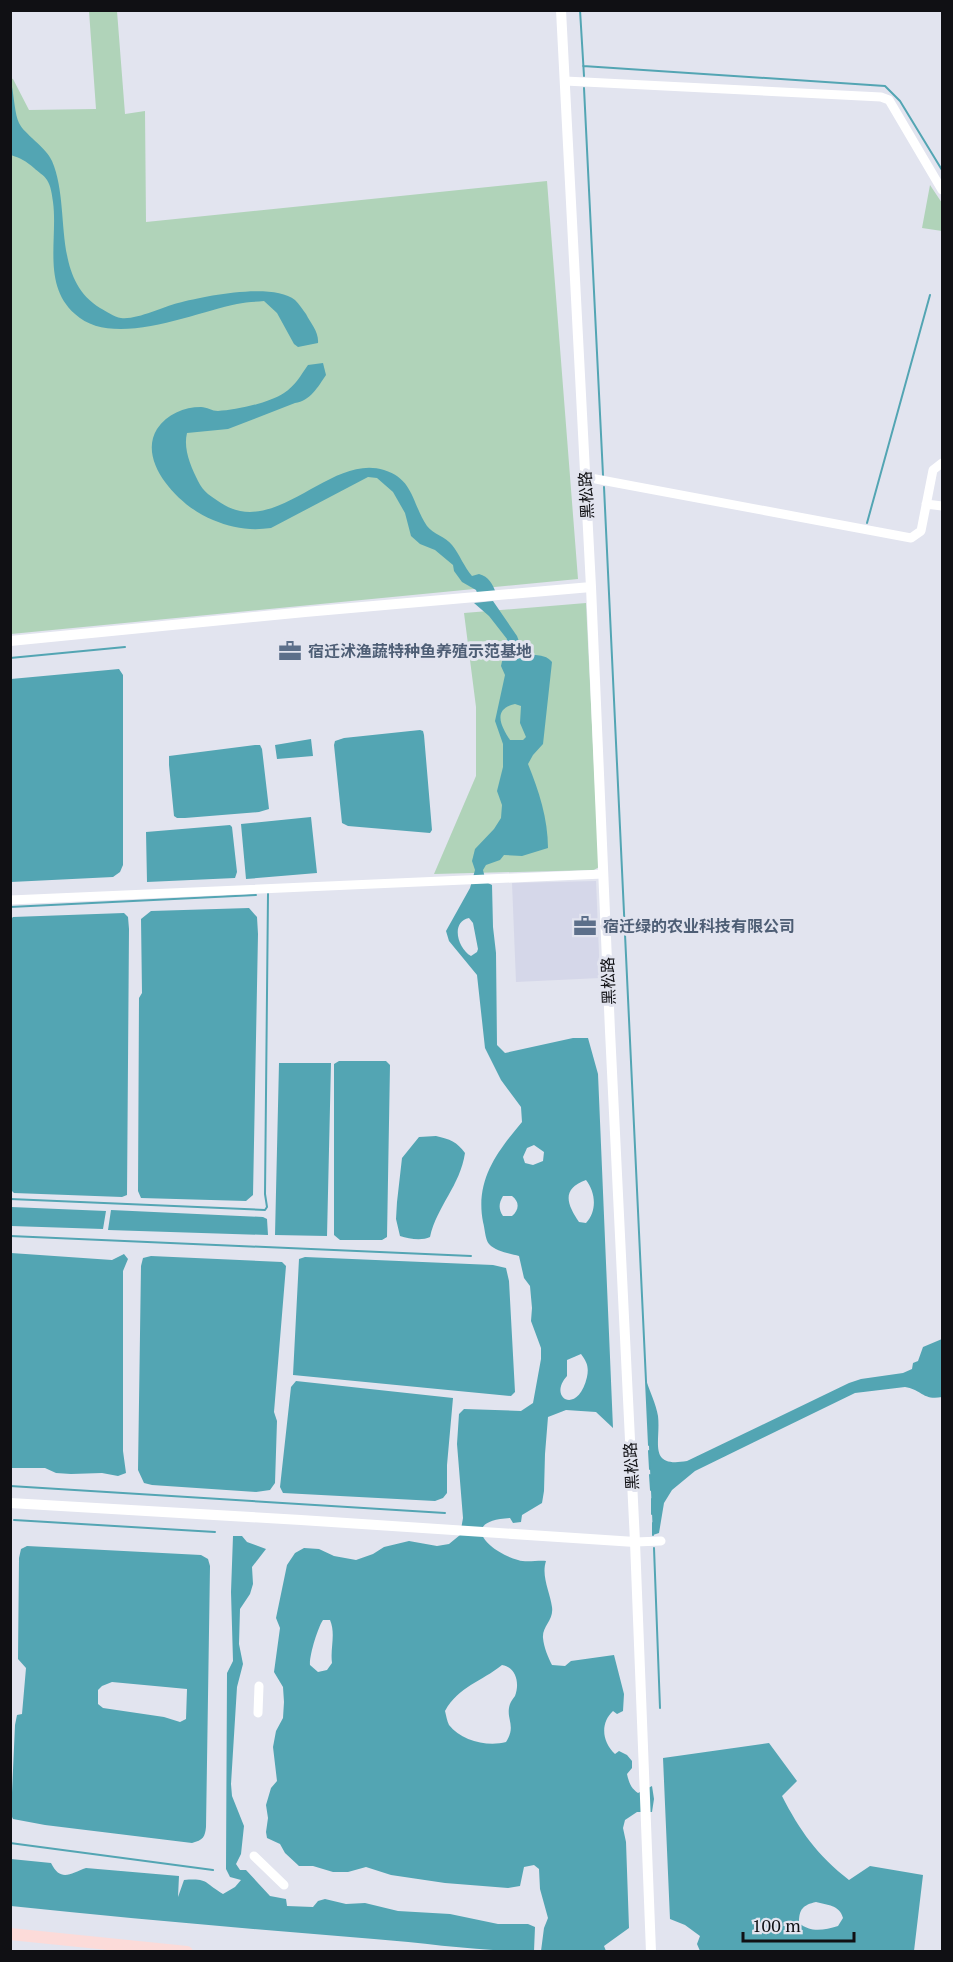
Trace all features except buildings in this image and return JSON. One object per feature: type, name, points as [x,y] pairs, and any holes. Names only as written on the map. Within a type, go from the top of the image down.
[{"type":"main road","points":[[10,1934],[187,1952]]},
{"type":"street","name":"黑松路","points":[[561,10],[591,587],[603,874],[639,1542],[644,1781],[651,1952]]},
{"type":"street","points":[[564,81],[880,97],[889,100],[942,190]]},
{"type":"street","points":[[585,477],[911,537],[921,531],[933,470],[942,463]]},
{"type":"street","points":[[926,504],[942,506]]},
{"type":"street","points":[[10,641],[591,587]]},
{"type":"street","points":[[10,900],[603,874]]},
{"type":"street","points":[[10,1503],[639,1542],[661,1541]]},
{"type":"street","points":[[258,1713],[259,1686]]},
{"type":"street","points":[[254,1856],[284,1885]]},
{"type":"shaded area","points":[[596,881],[600,978],[516,982],[512,883]]},
{"type":"green space","points":[[89,11],[117,11],[125,114],[145,111],[146,222],[547,181],[578,579],[11,634],[10,78],[13,79],[29,110],[96,109]]},
{"type":"green space","points":[[930,185],[942,203],[942,231],[922,228]]},
{"type":"green space","points":[[586,603],[599,867],[594,870],[434,874],[476,776],[476,707],[464,613]]},
{"type":"water","points":[[10,87],[12,87],[19,123],[52,161],[58,180],[68,260],[74,279],[84,295],[100,308],[121,318],[127,318],[204,297],[238,292],[271,292],[295,300],[314,328],[318,343],[298,347],[294,344],[277,313],[264,301],[240,303],[131,329],[91,324],[75,314],[58,289],[55,276],[53,199],[47,180],[23,160],[11,155]]},
{"type":"water","points":[[323,363],[326,375],[313,393],[305,399],[228,429],[187,433],[188,458],[202,488],[221,503],[242,511],[262,511],[283,504],[343,473],[364,468],[384,470],[401,479],[411,493],[427,526],[452,545],[472,576],[479,574],[488,579],[496,593],[478,595],[476,590],[462,582],[454,571],[453,565],[435,550],[420,544],[411,536],[405,513],[393,492],[377,478],[368,477],[271,528],[256,529],[227,525],[201,514],[189,506],[166,483],[153,456],[152,442],[157,429],[166,419],[188,408],[201,407],[216,411],[270,400],[291,387],[308,365]]},
{"type":"water","points":[[493,601],[517,636],[523,652],[543,656],[552,662],[543,744],[528,764],[542,805],[548,848],[522,856],[504,855],[500,860],[486,865],[483,870],[486,882],[492,885],[496,953],[497,1045],[505,1053],[573,1038],[588,1038],[598,1074],[613,1428],[596,1412],[566,1410],[548,1417],[542,1503],[522,1515],[521,1522],[513,1523],[510,1518],[494,1520],[485,1525],[482,1530],[483,1537],[489,1544],[507,1556],[521,1561],[546,1561],[545,1578],[552,1612],[543,1638],[552,1665],[565,1666],[571,1661],[614,1655],[624,1694],[623,1711],[617,1714],[613,1711],[609,1716],[604,1727],[605,1738],[615,1754],[619,1751],[632,1761],[632,1768],[627,1774],[632,1787],[638,1793],[652,1786],[654,1799],[652,1812],[637,1812],[625,1820],[623,1828],[626,1842],[629,1928],[604,1946],[606,1951],[541,1951],[544,1928],[548,1918],[540,1889],[539,1869],[534,1865],[524,1867],[520,1886],[508,1888],[445,1883],[391,1875],[366,1867],[348,1872],[333,1872],[313,1866],[299,1866],[285,1853],[280,1844],[267,1838],[266,1832],[268,1818],[266,1805],[271,1788],[277,1781],[273,1747],[276,1731],[283,1718],[283,1687],[274,1672],[280,1628],[276,1618],[287,1565],[295,1553],[304,1548],[319,1549],[334,1556],[356,1560],[384,1547],[409,1541],[437,1546],[449,1544],[460,1535],[463,1518],[457,1444],[459,1414],[464,1409],[521,1411],[533,1403],[541,1359],[541,1348],[531,1321],[530,1286],[524,1278],[519,1256],[499,1251],[489,1244],[481,1207],[485,1180],[490,1168],[504,1144],[522,1122],[521,1107],[501,1080],[485,1048],[477,975],[449,941],[446,931],[470,888],[475,870],[472,861],[475,849],[501,818],[502,805],[497,791],[503,767],[503,744],[495,721],[505,675],[501,666],[507,639],[489,616],[474,603]],"holes":[[[515,704],[521,706],[520,723],[526,737],[523,740],[510,740],[500,719],[503,710]],[[469,918],[473,923],[478,949],[471,956],[466,953],[460,942],[459,925],[463,920]],[[534,1145],[544,1152],[543,1161],[533,1165],[525,1163],[523,1157],[527,1148]],[[586,1180],[592,1191],[593,1208],[586,1223],[579,1222],[569,1203],[570,1192]],[[503,1196],[515,1198],[518,1206],[512,1216],[503,1216],[500,1208]],[[581,1354],[587,1365],[587,1377],[583,1389],[571,1400],[562,1396],[560,1391],[567,1376],[567,1360]],[[323,1620],[330,1620],[333,1631],[332,1663],[327,1670],[318,1672],[310,1665],[310,1661]],[[502,1665],[511,1669],[516,1676],[515,1696],[509,1709],[511,1731],[506,1742],[491,1744],[468,1739],[454,1731],[447,1720],[445,1711],[457,1696]]]},
{"type":"water","points":[[119,669],[123,675],[123,865],[120,872],[113,877],[11,882],[11,679]]},
{"type":"water","points":[[420,730],[424,735],[432,830],[430,833],[348,826],[342,823],[335,741],[344,738]]},
{"type":"water","points":[[311,739],[313,756],[277,759],[275,745]]},
{"type":"water","points":[[260,745],[262,749],[269,809],[259,812],[185,818],[174,816],[169,756]]},
{"type":"water","points":[[311,817],[317,873],[246,879],[241,824]]},
{"type":"water","points":[[230,825],[237,872],[235,878],[147,882],[146,832]]},
{"type":"water","points":[[249,908],[257,917],[258,934],[253,1195],[246,1201],[141,1198],[138,1191],[139,998],[142,993],[141,919],[151,911]]},
{"type":"water","points":[[124,913],[128,917],[129,929],[127,1195],[122,1197],[14,1193],[11,1190],[11,919],[13,917]]},
{"type":"water","points":[[339,1061],[386,1061],[390,1065],[387,1237],[382,1240],[340,1240],[334,1235],[334,1064]]},
{"type":"water","points":[[279,1063],[331,1063],[327,1236],[275,1235]]},
{"type":"water","points":[[436,1136],[453,1142],[462,1149],[465,1153],[462,1165],[430,1237],[415,1239],[400,1236],[396,1219],[402,1158],[419,1137]]},
{"type":"water","points":[[11,1207],[106,1211],[103,1229],[11,1226]]},
{"type":"water","points":[[111,1210],[263,1217],[267,1219],[268,1235],[108,1230]]},
{"type":"water","points":[[11,1253],[112,1260],[124,1254],[128,1259],[123,1271],[123,1451],[126,1473],[118,1476],[102,1473],[71,1474],[56,1473],[45,1468],[11,1468]]},
{"type":"water","points":[[151,1256],[282,1262],[286,1266],[274,1412],[277,1421],[275,1483],[270,1490],[256,1492],[144,1483],[138,1470],[141,1266],[143,1258]]},
{"type":"water","points":[[305,1257],[493,1265],[506,1268],[509,1281],[515,1392],[511,1396],[293,1375],[299,1259]]},
{"type":"water","points":[[942,1339],[942,1397],[926,1396],[905,1387],[855,1393],[695,1471],[672,1490],[664,1503],[659,1533],[653,1535],[646,1380],[658,1416],[658,1444],[661,1457],[666,1461],[687,1461],[849,1383],[903,1373],[912,1369],[923,1347]]},
{"type":"water","points":[[296,1381],[453,1398],[447,1493],[443,1498],[435,1501],[283,1493],[280,1487],[291,1387]]},
{"type":"water","points":[[233,1536],[242,1536],[247,1542],[266,1549],[252,1567],[253,1584],[250,1594],[240,1609],[239,1644],[243,1664],[237,1687],[231,1784],[232,1796],[244,1826],[241,1854],[236,1864],[240,1870],[246,1870],[270,1896],[286,1899],[287,1906],[313,1907],[318,1901],[325,1899],[346,1904],[365,1903],[398,1911],[450,1914],[498,1924],[528,1924],[535,1927],[534,1951],[474,1949],[11,1906],[11,1859],[51,1863],[63,1875],[86,1868],[179,1876],[178,1897],[184,1880],[206,1882],[223,1894],[235,1887],[241,1880],[230,1877],[226,1869],[227,1673],[233,1661],[231,1592]]},
{"type":"water","points":[[27,1546],[201,1555],[208,1559],[210,1566],[206,1827],[201,1839],[192,1843],[13,1819],[11,1815],[15,1725],[17,1715],[22,1714],[26,1668],[18,1659],[21,1549]],"holes":[[[112,1682],[187,1689],[186,1719],[180,1722],[164,1717],[103,1708],[98,1704],[98,1690]]]},
{"type":"water","points":[[769,1743],[797,1781],[782,1796],[789,1809],[810,1842],[838,1871],[849,1880],[870,1866],[923,1875],[914,1951],[700,1951],[697,1944],[700,1936],[685,1925],[670,1919],[663,1758]],"holes":[[[816,1902],[839,1910],[843,1918],[838,1926],[813,1929],[799,1923],[803,1908]]]},
{"type":"waterway","points":[[580,10],[584,76]]},
{"type":"waterway","points":[[583,66],[885,86],[900,101],[942,170]]},
{"type":"waterway","points":[[584,88],[603,475]]},
{"type":"waterway","points":[[867,523],[930,295]]},
{"type":"waterway","points":[[604,487],[649,1445]]},
{"type":"waterway","points":[[10,658],[125,647]]},
{"type":"waterway","points":[[10,1199],[265,1210],[267,1207],[265,1194],[268,894]]},
{"type":"waterway","points":[[10,907],[256,895]]},
{"type":"waterway","points":[[10,1236],[471,1256]]},
{"type":"waterway","points":[[649,1451],[650,1469]]},
{"type":"waterway","points":[[650,1475],[651,1490]]},
{"type":"waterway","points":[[10,1486],[445,1513]]},
{"type":"waterway","points":[[652,1499],[652,1514]]},
{"type":"waterway","points":[[14,1520],[215,1532]]},
{"type":"waterway","points":[[653,1523],[653,1535]]},
{"type":"waterway","points":[[654,1548],[660,1708]]},
{"type":"waterway","points":[[10,1843],[213,1870]]},
{"type":"place","name":"宿迁沭渔蔬特种鱼养殖示范基地","points":[[290,651]]},
{"type":"place","name":"宿迁绿的农业科技有限公司","points":[[585,926]]}]
